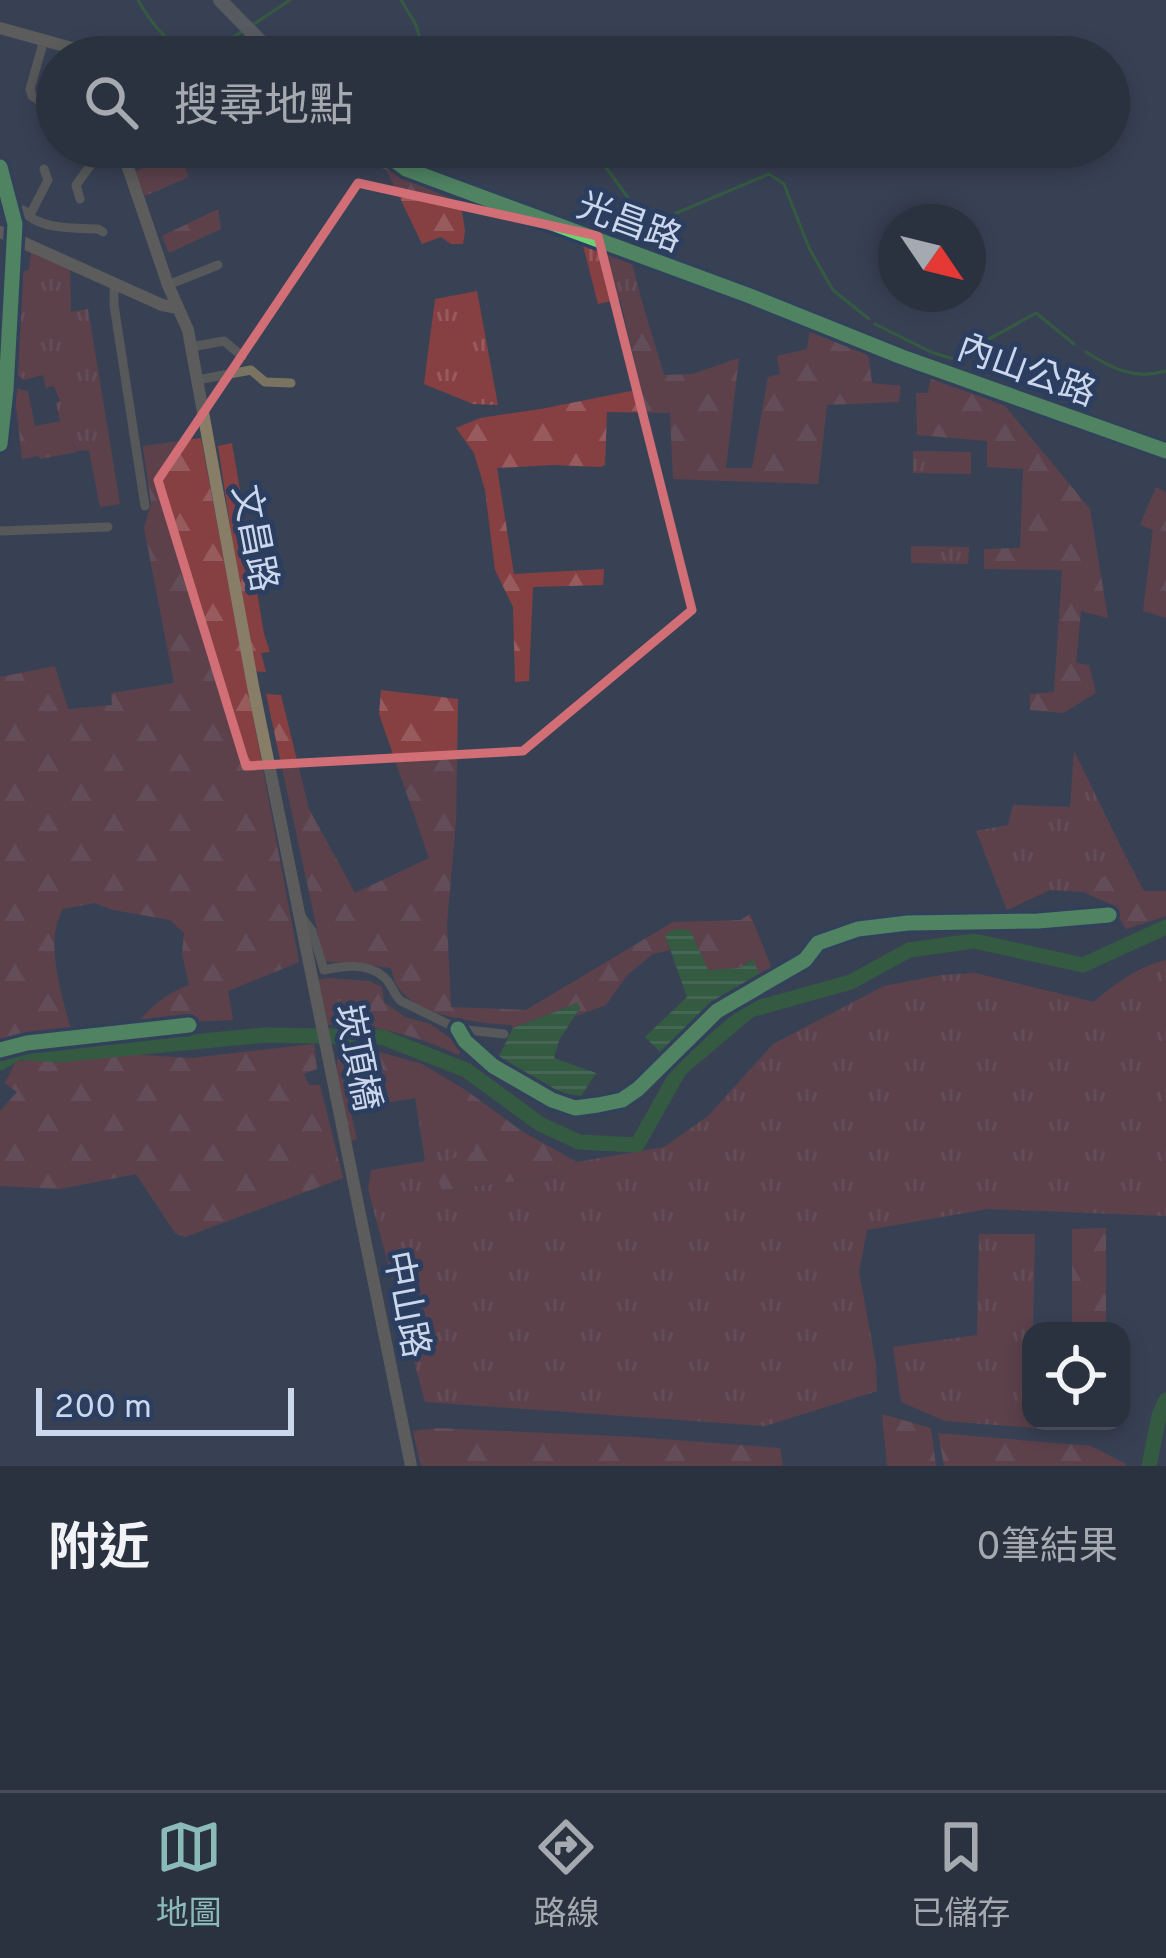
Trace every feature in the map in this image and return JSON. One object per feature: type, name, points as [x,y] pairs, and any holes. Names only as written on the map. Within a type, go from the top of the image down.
[{"type":"main road","points":[[220,0],[256,36]]},
{"type":"main road","points":[[0,28],[36,38]]},
{"type":"main road","name":"文昌路","points":[[128,168],[188,330],[312,971]]},
{"type":"main road","name":"光昌路","points":[[406,169],[868,343]]},
{"type":"main road","points":[[4,234],[178,308]]},
{"type":"main road","name":"內山公路","points":[[868,343],[1166,451]]},
{"type":"main road","name":"崁頂橋","points":[[312,971],[347,1154]]},
{"type":"main road","name":"中山路","points":[[347,1154],[411,1466]]},
{"type":"street","points":[[36,68],[30,89],[36,98]]},
{"type":"street","points":[[0,167],[12,211],[4,234],[7,390],[0,444]]},
{"type":"street","points":[[80,199],[76,185],[89,168]]},
{"type":"street","points":[[12,211],[32,211],[48,180],[44,169]]},
{"type":"street","points":[[28,212],[29,218],[46,224],[103,232]]},
{"type":"street","points":[[168,285],[218,265]]},
{"type":"street","points":[[114,283],[145,506]]},
{"type":"street","points":[[190,347],[224,341],[242,356]]},
{"type":"street","points":[[197,380],[251,370],[265,382],[291,383]]},
{"type":"street","points":[[0,531],[108,527]]},
{"type":"street","points":[[458,1029],[493,1066],[552,1100],[575,1108],[598,1105],[622,1100],[638,1089],[717,1011],[805,960],[818,944],[838,936],[908,923],[1108,915]]},
{"type":"street","points":[[301,916],[312,932],[324,970],[347,965],[376,971],[401,1001],[458,1029],[504,1034]]},
{"type":"street","points":[[0,1050],[190,1025]]},
{"type":"highlighted area","points":[[358,183],[598,236],[692,610],[523,751],[246,766],[158,480]]},
{"type":"green space","points":[[185,168],[189,177],[145,196],[134,172]]},
{"type":"green space","points":[[386,169],[461,204],[463,244],[451,244],[441,237],[422,244]]},
{"type":"green space","points":[[218,209],[221,229],[169,253],[162,236]]},
{"type":"green space","points":[[583,245],[632,263],[640,295],[598,304]]},
{"type":"green space","points":[[23,246],[70,268],[71,312],[88,309],[120,504],[100,507],[89,450],[77,451],[60,420],[54,386],[46,388],[43,375],[24,380],[15,373],[18,273],[29,270],[31,253],[22,250]]},
{"type":"green space","points":[[477,291],[498,405],[473,404],[424,384],[435,299]]},
{"type":"green space","points":[[640,295],[664,375],[692,374],[739,358],[726,468],[752,468],[768,377],[780,374],[777,356],[807,349],[810,329],[868,353],[872,383],[901,386],[899,402],[827,405],[818,484],[673,479],[670,413],[607,412],[605,465],[601,467],[497,468],[514,574],[604,569],[603,585],[533,587],[529,681],[515,682],[513,607],[495,570],[485,490],[474,453],[456,428],[480,418],[641,389],[620,299]]},
{"type":"green space","points":[[932,376],[1005,406],[1090,509],[1108,618],[1081,611],[1076,663],[1089,665],[1096,693],[1063,713],[1030,710],[1030,694],[1054,692],[1062,570],[984,569],[984,549],[1020,548],[1023,469],[987,467],[987,441],[917,435],[916,393],[927,393]]},
{"type":"green space","points":[[14,388],[28,391],[35,426],[61,421],[77,452],[22,459]]},
{"type":"green space","points":[[201,438],[299,962],[228,991],[233,1020],[137,1024],[160,1001],[189,985],[182,954],[184,933],[170,920],[94,903],[63,909],[57,922],[55,954],[72,1034],[0,1045],[0,677],[55,666],[68,709],[112,705],[111,693],[174,683],[144,528],[151,504],[143,446]]},
{"type":"green space","points":[[232,443],[270,652],[261,653],[266,672],[252,671],[218,446]]},
{"type":"green space","points":[[913,451],[971,452],[971,474],[913,473]]},
{"type":"green space","points":[[1156,487],[1166,492],[1166,618],[1143,611],[1153,530],[1140,525]]},
{"type":"green space","points":[[911,546],[969,547],[968,564],[911,563]]},
{"type":"green space","points":[[381,690],[458,699],[456,821],[447,923],[451,1007],[526,1010],[673,922],[741,920],[750,914],[772,969],[761,978],[752,959],[740,968],[708,970],[665,936],[670,950],[653,954],[628,974],[606,1005],[576,1016],[577,1003],[513,1028],[434,1012],[407,997],[391,968],[324,961],[266,694],[281,695],[309,809],[355,893],[429,858],[379,714]]},
{"type":"green space","points":[[1074,751],[1127,859],[1083,892],[1050,890],[1007,910],[976,831],[1008,825],[1013,805],[1070,807]]},
{"type":"green space","points":[[1127,859],[1144,891],[1166,891],[1166,916],[1126,929],[1110,904],[1083,892]]},
{"type":"green space","points":[[1166,960],[1166,1216],[988,1209],[867,1230],[859,1272],[877,1391],[765,1426],[425,1402],[368,1189],[371,1170],[425,1161],[415,1098],[350,1109],[357,1139],[349,1142],[336,1074],[381,1069],[416,1079],[476,1152],[442,1190],[565,1175],[577,1162],[664,1147],[708,1116],[773,1044],[884,986],[975,973],[1094,1002],[1127,976]]},
{"type":"green space","points":[[329,978],[369,981],[370,999],[332,1002]]},
{"type":"green space","points":[[329,978],[333,1002],[369,999],[369,981],[382,987],[384,1002],[405,1017],[430,1024],[463,1047],[458,1055],[394,1032],[328,1025],[316,980]]},
{"type":"green space","points":[[314,1044],[317,1069],[304,1074],[309,1085],[320,1085],[343,1178],[185,1237],[175,1233],[136,1174],[60,1189],[0,1186],[0,1111],[17,1092],[5,1083],[16,1061],[112,1053],[191,1058]]},
{"type":"green space","points":[[379,1052],[422,1064],[577,1162],[565,1175],[442,1190],[431,1166],[475,1151],[416,1080],[381,1069],[336,1074],[338,1053]]},
{"type":"green space","points":[[1106,1228],[1106,1322],[1072,1322],[1072,1229]]},
{"type":"green space","points":[[979,1234],[1035,1234],[1033,1322],[1022,1322],[1022,1427],[945,1421],[901,1402],[893,1347],[977,1335]]},
{"type":"green space","points":[[882,1414],[931,1428],[936,1466],[887,1466]]},
{"type":"green space","points":[[437,1428],[780,1448],[783,1466],[421,1466],[413,1431]]},
{"type":"green space","points":[[938,1433],[1091,1446],[1126,1466],[944,1466]]},
{"type":"shaded area","points":[[675,929],[690,930],[708,970],[740,968],[753,959],[761,978],[726,1001],[665,1057],[645,1037],[687,997],[665,935]]},
{"type":"shaded area","points":[[578,1003],[580,1008],[559,1040],[554,1058],[596,1073],[581,1096],[551,1091],[499,1056],[513,1028]]},
{"type":"waterway","points":[[138,0],[165,36]]},
{"type":"waterway","points":[[254,24],[290,0]]},
{"type":"waterway","points":[[401,0],[419,36]]},
{"type":"waterway","points":[[234,36],[241,32]]},
{"type":"waterway","points":[[606,168],[648,225],[769,174],[784,184],[809,248],[833,290],[869,319]]},
{"type":"waterway","points":[[875,324],[953,359],[1036,313],[1074,344]]},
{"type":"waterway","points":[[1086,352],[1124,371],[1166,371]]},
{"type":"waterway","points":[[0,1063],[19,1052],[59,1055],[265,1035],[382,1037],[466,1070],[540,1124],[579,1142],[637,1145],[680,1069],[750,1010],[851,982],[909,950],[974,941],[1083,965],[1166,927]]},
{"type":"waterway","points":[[1149,1466],[1166,1400]]},
{"type":"cycle path","points":[[0,167],[15,224],[0,444]]},
{"type":"cycle path","points":[[405,168],[902,357],[1166,451]]},
{"type":"cycle path","points":[[458,1029],[493,1066],[552,1100],[575,1108],[598,1105],[622,1100],[638,1089],[717,1011],[805,960],[818,943],[858,929],[908,923],[1109,915]]},
{"type":"cycle path","points":[[0,1050],[189,1025]]}]
